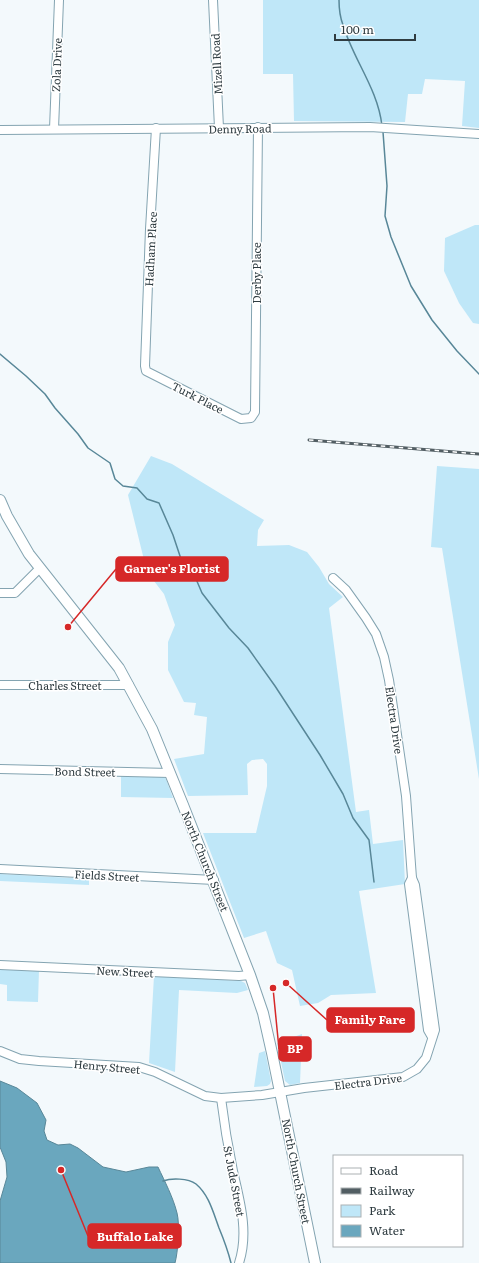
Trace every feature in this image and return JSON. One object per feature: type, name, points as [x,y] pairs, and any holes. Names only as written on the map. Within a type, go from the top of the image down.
[{"type":"main road","name":"North Church Street","points":[[0,500],[7,516],[29,554],[118,668],[129,685],[152,729],[170,772],[214,880],[263,1013],[281,1093],[315,1263]]},
{"type":"street","name":"Zola Drive","points":[[54,130],[59,0]]},
{"type":"street","name":"Mizell Road","points":[[213,0],[219,128]]},
{"type":"street","name":"Derby Place","points":[[251,418],[256,412],[258,127]]},
{"type":"street","name":"Denny Road","points":[[0,130],[377,127],[479,134]]},
{"type":"street","name":"Hadham Place","points":[[146,370],[150,229],[156,128]]},
{"type":"street","name":"Turk Place","points":[[146,370],[241,419],[251,418]]},
{"type":"street","points":[[0,594],[15,594],[40,568]]},
{"type":"street","name":"Electra Drive","points":[[281,1093],[304,1088],[403,1077],[417,1068],[426,1058],[435,1030],[415,885],[412,878],[406,796],[390,687],[384,657],[376,634],[366,618],[346,590],[333,578]]},
{"type":"street","name":"Charles Street","points":[[0,685],[129,685]]},
{"type":"street","name":"Bond Street","points":[[0,769],[170,772]]},
{"type":"street","name":"Fields Street","points":[[0,869],[214,880]]},
{"type":"street","name":"New Street","points":[[0,965],[239,976],[250,975]]},
{"type":"street","name":"Henry Street","points":[[0,1051],[20,1059],[139,1067],[155,1072],[205,1096],[221,1098],[281,1093]]},
{"type":"street","name":"St Jude Street","points":[[221,1098],[224,1128],[244,1231],[244,1243],[239,1263]]},
{"type":"green space","points":[[263,0],[479,0],[479,128],[462,126],[465,81],[425,79],[422,94],[408,94],[405,122],[294,121],[293,74],[263,74]]},
{"type":"green space","points":[[475,225],[479,225],[479,324],[473,323],[459,303],[444,271],[445,238]]},
{"type":"green space","points":[[151,456],[172,464],[264,520],[258,530],[257,546],[289,545],[307,552],[319,567],[329,584],[343,597],[329,608],[356,812],[369,810],[373,844],[403,840],[405,884],[359,891],[376,993],[331,995],[318,1003],[300,1006],[292,970],[277,963],[266,931],[244,938],[203,833],[256,833],[267,786],[267,764],[263,759],[252,760],[247,764],[248,795],[188,796],[174,759],[204,754],[207,717],[194,715],[196,703],[184,702],[168,670],[168,642],[175,625],[164,594],[147,572],[128,495]]},
{"type":"green space","points":[[437,466],[479,469],[479,779],[442,548],[431,547]]},
{"type":"green space","points":[[121,776],[164,777],[173,798],[121,797]]},
{"type":"green space","points":[[0,874],[89,879],[89,885],[0,881]]},
{"type":"green space","points":[[0,969],[39,970],[38,1002],[7,1001],[7,985],[0,984]]},
{"type":"green space","points":[[154,976],[241,981],[245,983],[248,990],[237,993],[179,990],[175,1072],[149,1063]]},
{"type":"green space","points":[[302,1034],[300,1083],[290,1085],[285,1081],[277,1043]]},
{"type":"green space","points":[[265,1051],[271,1081],[267,1086],[254,1087],[259,1053]]},
{"type":"water","points":[[0,1081],[17,1088],[37,1103],[46,1120],[44,1131],[47,1140],[58,1145],[70,1144],[78,1148],[103,1167],[126,1172],[149,1167],[158,1167],[171,1195],[178,1218],[178,1238],[175,1263],[0,1263],[0,1201],[7,1177],[6,1162],[0,1147]]},
{"type":"waterway","points":[[339,0],[341,19],[347,38],[376,99],[382,126]]},
{"type":"waterway","points":[[383,132],[387,186],[385,216],[391,237],[411,286],[432,320],[457,351],[479,374]]},
{"type":"waterway","points":[[0,354],[45,394],[88,448],[110,463],[115,479],[123,486],[137,488],[147,499],[159,503],[173,535],[181,559],[196,579],[202,593],[229,628],[248,648],[275,686],[320,755],[343,794],[353,818],[369,840],[374,882]]},
{"type":"waterway","points":[[163,1181],[170,1179],[184,1180],[193,1182],[200,1188],[213,1210],[231,1263]]},
{"type":"railway","points":[[309,440],[479,454]]},
{"type":"place","name":"Garner's Florist","points":[[68,627]]},
{"type":"place","name":"Family Fare","points":[[286,983]]},
{"type":"place","name":"BP","points":[[273,988]]},
{"type":"place","name":"Buffalo Lake","points":[[61,1170]]}]
